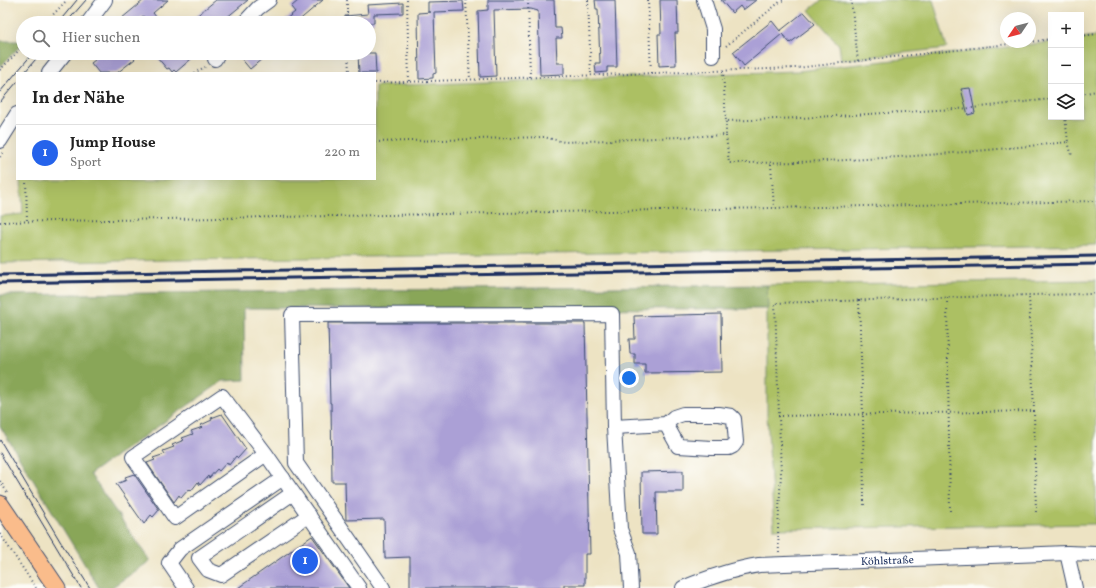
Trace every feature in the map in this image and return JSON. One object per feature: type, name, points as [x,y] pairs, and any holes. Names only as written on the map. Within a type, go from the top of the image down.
[{"type":"main road","points":[[0,504],[57,588]]},
{"type":"street","points":[[93,16],[105,0]]},
{"type":"street","points":[[251,16],[269,0]]},
{"type":"street","points":[[704,0],[713,29],[714,56]]},
{"type":"street","points":[[50,72],[59,60]]},
{"type":"street","points":[[0,141],[16,116]]},
{"type":"street","points":[[383,588],[296,463],[292,315],[612,314],[614,427],[620,529],[629,553],[631,588]]},
{"type":"street","points":[[266,454],[175,518],[132,457],[222,396],[266,454],[360,588]]},
{"type":"street","points":[[614,427],[666,424],[674,417],[683,414],[719,414],[731,416],[734,419],[736,442],[729,448],[678,446],[666,424]]},
{"type":"street","points":[[186,588],[169,563],[180,549],[283,478]]},
{"type":"street","points":[[293,492],[199,558],[208,570],[221,575],[308,515]]},
{"type":"street","points":[[1067,553],[1075,588]]},
{"type":"street","name":"Köhlstraße","points":[[683,588],[714,577],[759,565],[1067,553],[1096,554]]},
{"type":"path","points":[[52,16],[67,0]]},
{"type":"path","points":[[347,0],[347,16]]},
{"type":"path","points":[[407,0],[409,82]]},
{"type":"path","points":[[466,0],[470,80]]},
{"type":"path","points":[[528,0],[530,77]]},
{"type":"path","points":[[588,0],[590,76]]},
{"type":"path","points":[[648,0],[651,73]]},
{"type":"path","points":[[714,56],[781,1],[785,0]]},
{"type":"path","points":[[851,0],[858,61]]},
{"type":"path","points":[[1084,36],[1096,34]]},
{"type":"path","points":[[1036,41],[1048,39]]},
{"type":"path","points":[[376,83],[796,68],[1000,45]]},
{"type":"path","points":[[0,70],[16,53]]},
{"type":"path","points":[[348,60],[349,72]]},
{"type":"path","points":[[723,71],[729,163],[771,163],[881,158],[992,150],[1068,142]]},
{"type":"path","points":[[1084,93],[1096,91]]},
{"type":"path","points":[[726,121],[972,108],[1048,99]]},
{"type":"path","points":[[1065,120],[1068,142],[1072,156]]},
{"type":"path","points":[[376,142],[544,137],[564,142],[726,135]]},
{"type":"path","points":[[771,163],[774,208]]},
{"type":"path","points":[[26,180],[27,221]]},
{"type":"path","points":[[0,222],[1096,201]]},
{"type":"path","points":[[780,564],[778,529],[781,474],[775,303],[1096,294]]},
{"type":"path","points":[[1029,295],[1034,411],[1036,515]]},
{"type":"path","points":[[947,298],[950,513]]},
{"type":"path","points":[[859,300],[863,414],[864,505]]},
{"type":"path","points":[[778,416],[1034,411]]},
{"type":"path","points":[[0,534],[36,588]]},
{"type":"green space","points":[[822,0],[933,0],[947,48],[841,60],[839,45],[809,10]]},
{"type":"green space","points":[[1096,36],[1096,245],[0,263],[0,216],[23,214],[21,180],[376,180],[376,86],[798,71],[1000,48],[1036,48],[1036,44],[1048,42],[1048,120],[1084,120],[1084,38]]},
{"type":"green space","points":[[0,41],[16,41],[16,50],[0,67]]},
{"type":"green space","points":[[1096,280],[1096,524],[774,529],[767,415],[767,285]]},
{"type":"green space","points":[[767,285],[768,309],[244,308],[245,380],[223,381],[90,474],[150,561],[111,588],[99,588],[0,426],[0,295]]},
{"type":"building","points":[[144,0],[168,0],[153,13],[155,16],[125,16]]},
{"type":"building","points":[[216,0],[248,0],[229,16],[196,16]]},
{"type":"building","points":[[299,0],[323,0],[304,16],[290,16],[295,12],[291,7]]},
{"type":"building","points":[[488,0],[554,0],[555,28],[561,28],[562,38],[556,38],[557,63],[564,63],[564,74],[540,75],[538,11],[531,9],[494,10],[496,76],[480,77],[478,11],[488,10]]},
{"type":"building","points":[[595,0],[615,0],[617,67],[607,67],[607,72],[596,73],[595,63],[600,63],[598,9],[596,9]]},
{"type":"building","points":[[660,0],[677,0],[678,33],[675,33],[676,65],[659,66],[658,34],[661,34]]},
{"type":"building","points":[[721,0],[756,0],[743,10],[740,6],[732,13]]},
{"type":"building","points":[[463,1],[464,11],[434,12],[436,73],[433,74],[433,78],[419,79],[418,13],[431,12],[428,12],[428,2]]},
{"type":"building","points":[[403,3],[403,13],[374,14],[374,16],[345,16],[368,14],[367,5]]},
{"type":"building","points":[[804,12],[815,24],[790,43],[782,34],[744,66],[733,52],[772,21],[780,31]]},
{"type":"building","points":[[95,60],[134,60],[118,72],[98,72],[91,63]]},
{"type":"building","points":[[160,60],[190,60],[176,72],[174,70],[172,72],[169,68],[167,69]]},
{"type":"building","points":[[242,60],[261,60],[250,69]]},
{"type":"building","points":[[358,60],[375,60],[376,72],[359,72]]},
{"type":"building","points":[[970,88],[975,113],[968,115],[961,89]]},
{"type":"building","points":[[721,314],[722,372],[645,373],[645,364],[635,364],[635,354],[630,354],[629,339],[635,339],[634,316]]},
{"type":"building","points":[[328,323],[585,323],[590,554],[585,554],[585,585],[564,585],[564,588],[410,588],[410,557],[385,558],[384,519],[346,520],[345,482],[332,482]]},
{"type":"building","points":[[222,414],[246,449],[238,458],[236,456],[229,465],[227,462],[219,471],[217,469],[209,478],[208,476],[200,485],[198,482],[191,491],[189,489],[181,498],[179,495],[174,502],[147,463],[155,460],[153,458],[165,454],[163,451],[174,447],[172,445],[184,440],[182,438],[193,434],[191,431],[203,427],[201,425],[212,420],[211,418]]},
{"type":"building","points":[[683,471],[683,492],[656,492],[657,534],[642,534],[641,472]]},
{"type":"building","points":[[134,474],[159,510],[153,517],[151,515],[144,524],[116,484],[127,480],[125,477]]},
{"type":"building","points":[[312,536],[349,588],[238,588]]},
{"type":"tram line","points":[[64,16],[77,0]]},
{"type":"tram line","points":[[72,16],[86,0]]},
{"type":"tram line","points":[[17,72],[27,60]]},
{"type":"tram line","points":[[25,72],[35,60]]},
{"type":"tram line","points":[[0,92],[16,73]]},
{"type":"tram line","points":[[0,102],[16,83]]},
{"type":"tram line","points":[[0,440],[60,541],[90,588]]},
{"type":"tram line","points":[[0,453],[81,588]]},
{"type":"railway","points":[[0,275],[1096,256]]},
{"type":"railway","points":[[0,283],[1096,264]]},
{"type":"place","name":"Jump House","points":[[305,561]]}]
